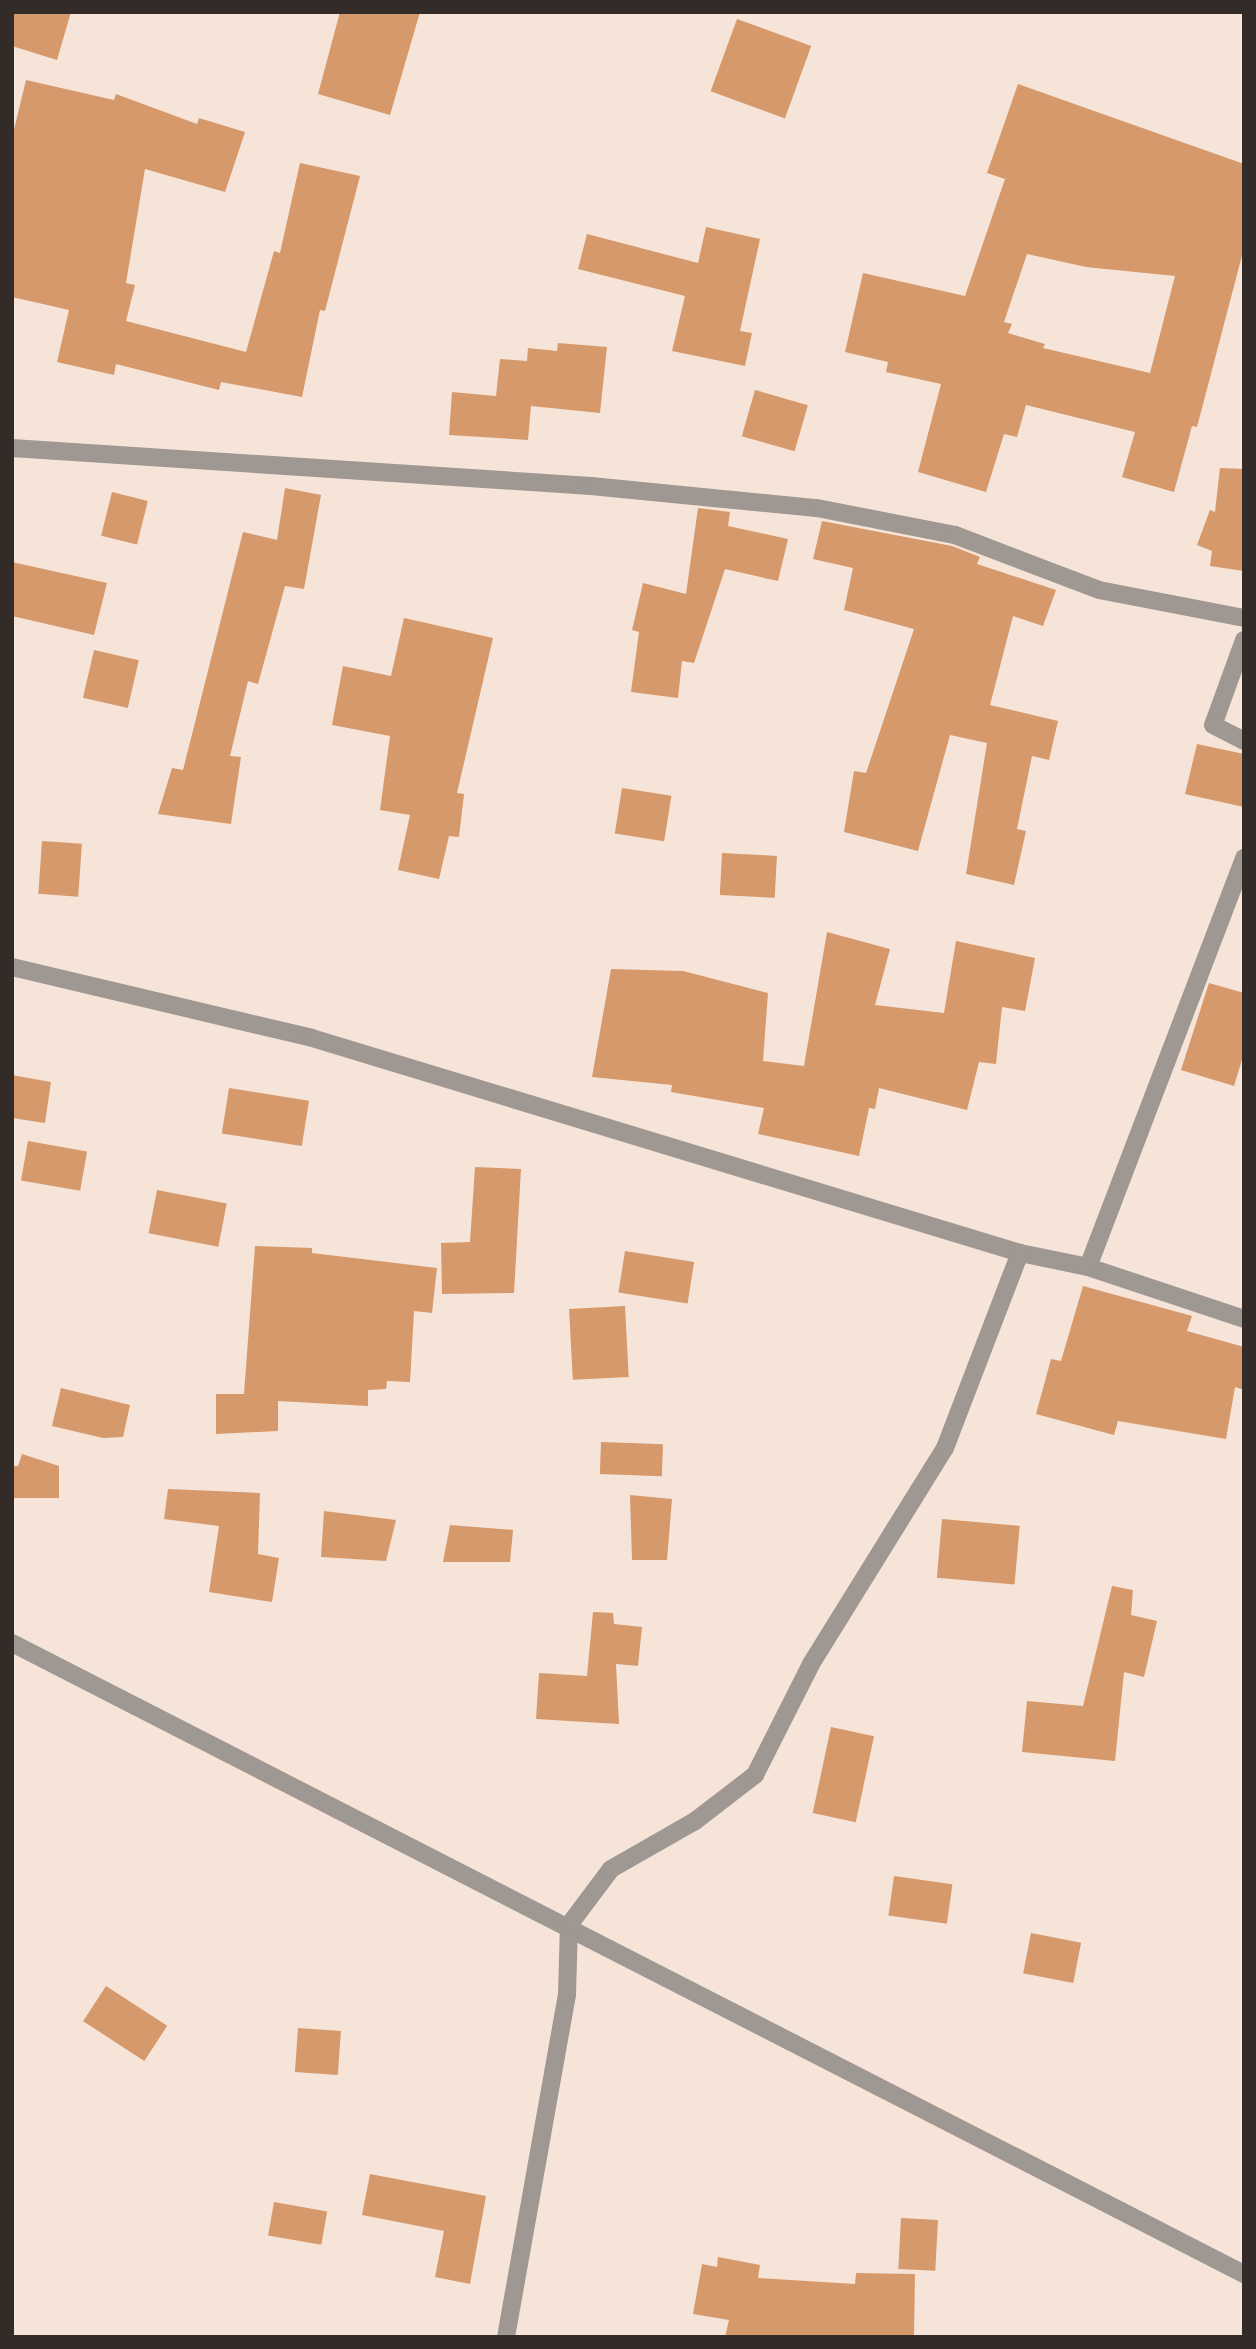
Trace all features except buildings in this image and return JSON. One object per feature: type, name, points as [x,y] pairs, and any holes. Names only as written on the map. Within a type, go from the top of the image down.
[{"type":"street","points":[[12,447],[591,486],[817,508],[955,535],[1099,590],[1244,618]]},
{"type":"street","points":[[1244,640],[1213,725],[1244,741]]},
{"type":"street","points":[[1088,1267],[1244,858]]},
{"type":"street","points":[[12,967],[312,1038],[1020,1252],[1088,1267],[1244,1320]]},
{"type":"street","points":[[506,2337],[567,1995],[569,1925],[611,1870],[695,1821],[755,1775],[811,1664],[945,1448],[1020,1252]]},
{"type":"street","points":[[12,1643],[569,1925],[1101,2204],[1244,2274]]}]
